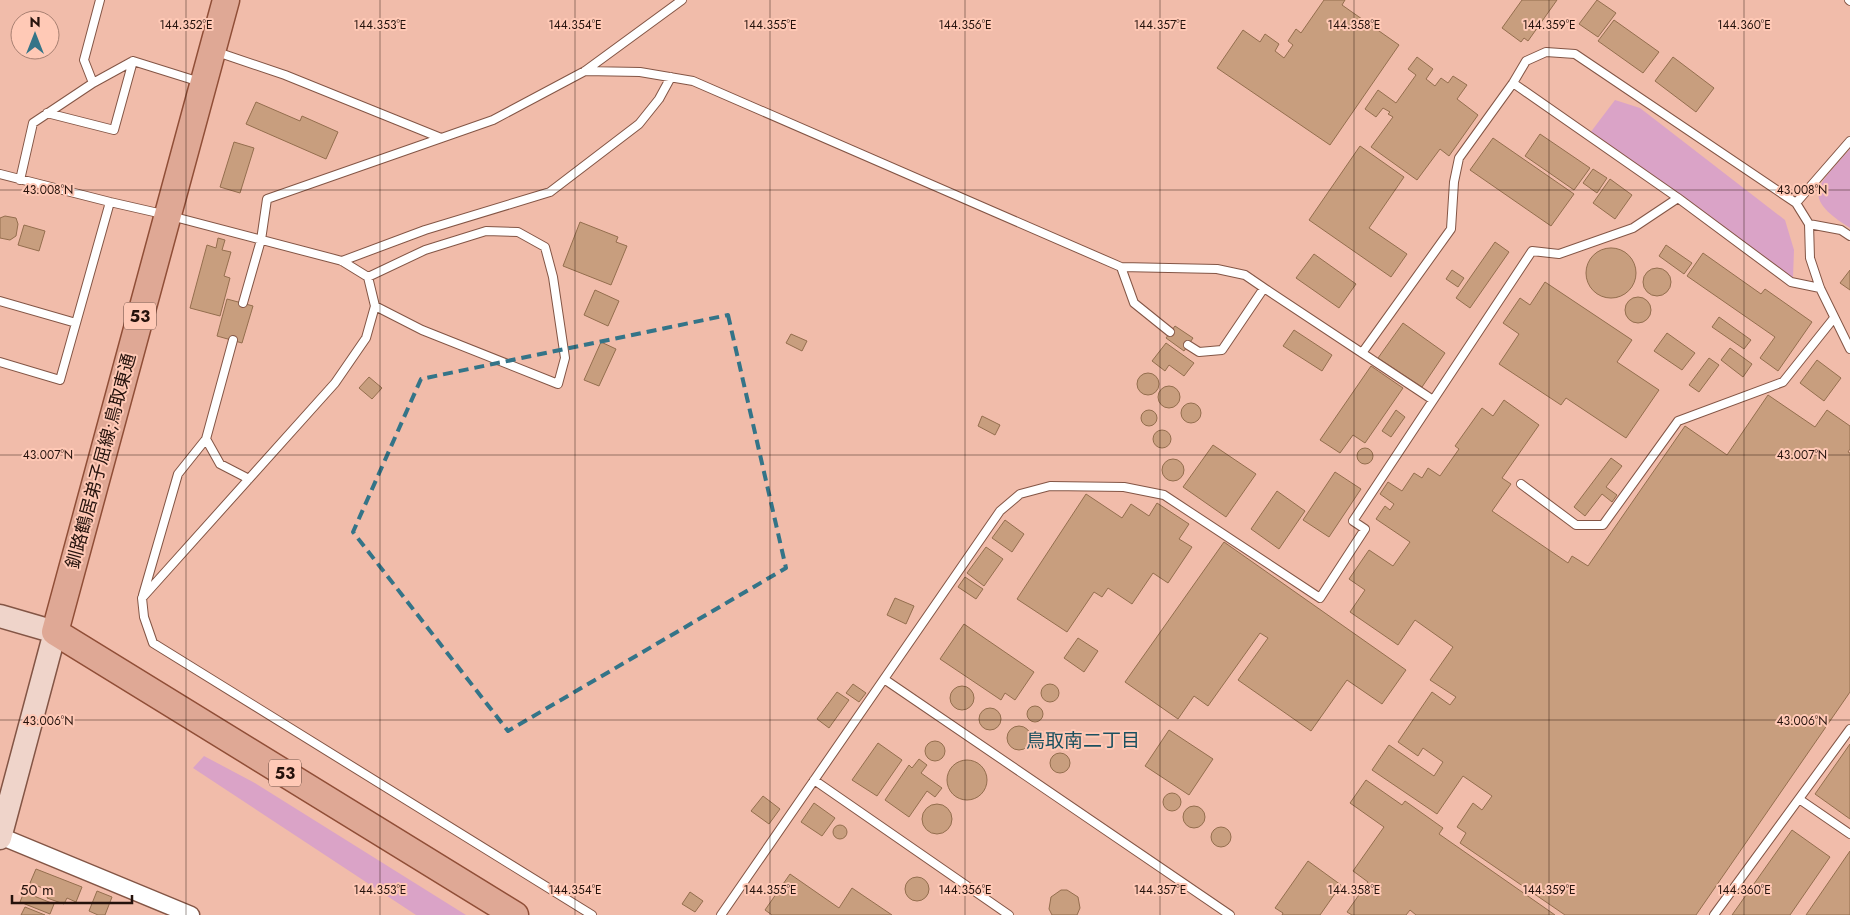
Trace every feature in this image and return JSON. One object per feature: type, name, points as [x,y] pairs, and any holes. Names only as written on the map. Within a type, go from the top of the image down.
[{"type":"main road","name":"釧路鶴居弟子屈線;鳥取東通","points":[[55,632],[226,0]]},
{"type":"main road","points":[[0,616],[55,632],[0,837]]},
{"type":"main road","name":"53","points":[[55,632],[515,915]]},
{"type":"street","points":[[0,837],[191,915]]},
{"type":"lane","points":[[93,83],[84,60],[100,0]]},
{"type":"lane","points":[[243,303],[261,240],[267,199],[493,120],[584,71],[682,0]]},
{"type":"lane","points":[[213,50],[285,75],[441,138]]},
{"type":"lane","points":[[1362,353],[1451,229],[1454,182],[1459,158],[1513,83],[1526,61],[1546,52],[1575,54],[1796,203],[1809,224],[1810,258],[1820,288],[1850,349]]},
{"type":"lane","points":[[47,113],[114,130],[133,61]]},
{"type":"lane","points":[[20,180],[33,123],[93,83],[133,61],[204,83]]},
{"type":"lane","points":[[584,71],[640,72],[693,81],[1121,267],[1217,269],[1245,275],[1433,400]]},
{"type":"lane","points":[[342,261],[425,230],[550,192],[639,124],[659,100],[671,77]]},
{"type":"lane","points":[[1513,83],[1678,198],[1791,282],[1820,288]]},
{"type":"lane","points":[[1796,203],[1850,141]]},
{"type":"lane","points":[[0,174],[342,261],[368,277],[375,306],[366,338],[335,383],[142,598]]},
{"type":"lane","points":[[721,915],[1000,511],[1020,494],[1050,486],[1124,487],[1164,495],[1320,598],[1365,529],[1353,521],[1532,251],[1559,254],[1633,228],[1678,198]]},
{"type":"lane","points":[[0,362],[60,380],[110,202]]},
{"type":"lane","points":[[1809,224],[1841,230],[1850,236]]},
{"type":"lane","points":[[368,277],[425,250],[486,231],[518,232],[532,239],[545,247],[553,277],[565,358],[558,384],[422,330],[375,306]]},
{"type":"lane","points":[[1121,267],[1134,303],[1170,332]]},
{"type":"lane","points":[[1188,345],[1199,352],[1222,350],[1264,288]]},
{"type":"lane","points":[[0,301],[76,323]]},
{"type":"lane","points":[[1521,484],[1576,525],[1603,525],[1678,421],[1783,382],[1834,318]]},
{"type":"lane","points":[[233,340],[206,439],[178,474],[142,598],[144,617],[154,643],[592,915]]},
{"type":"lane","points":[[206,439],[220,464],[249,479]]},
{"type":"lane","points":[[884,678],[1230,915]]},
{"type":"lane","points":[[1714,915],[1850,729]]},
{"type":"lane","points":[[814,780],[1009,915]]},
{"type":"lane","points":[[1799,799],[1850,834]]},
{"type":"highlighted area","points":[[728,315],[786,568],[508,731],[353,532],[421,379]]},
{"type":"shaded area","points":[[1615,100],[1640,108],[1785,220],[1794,250],[1793,278],[1780,271],[1590,133]]},
{"type":"shaded area","points":[[1850,149],[1850,228],[1824,207],[1819,199],[1819,190],[1829,172]]},
{"type":"shaded area","points":[[204,756],[253,782],[466,915],[416,915],[193,768]]},
{"type":"building","points":[[1324,0],[1345,0],[1342,5],[1399,45],[1330,145],[1217,68],[1243,30],[1260,42],[1265,34],[1279,44],[1275,51],[1284,58],[1293,45],[1288,41],[1296,29],[1301,33]]},
{"type":"building","points":[[1522,0],[1557,0],[1528,41],[1524,38],[1521,42],[1502,28]]},
{"type":"building","points":[[1597,0],[1616,13],[1598,37],[1579,24]]},
{"type":"building","points":[[1614,20],[1659,52],[1643,73],[1598,41]]},
{"type":"building","points":[[1417,57],[1433,69],[1426,79],[1435,86],[1441,78],[1448,83],[1453,76],[1467,85],[1457,99],[1478,115],[1449,156],[1440,149],[1417,180],[1371,147],[1393,117],[1388,114],[1390,112],[1383,108],[1376,117],[1365,109],[1378,90],[1396,103],[1416,75],[1408,69]]},
{"type":"building","points":[[1673,57],[1714,88],[1696,112],[1655,81]]},
{"type":"building","points":[[256,102],[300,121],[302,116],[338,132],[326,159],[246,124]]},
{"type":"building","points":[[1540,134],[1590,168],[1574,190],[1525,156]]},
{"type":"building","points":[[1493,138],[1574,194],[1551,226],[1470,170]]},
{"type":"building","points":[[234,142],[254,148],[240,193],[220,187]]},
{"type":"building","points":[[1360,146],[1404,177],[1369,228],[1407,254],[1391,277],[1309,220]]},
{"type":"building","points":[[1593,169],[1607,178],[1597,193],[1583,183]]},
{"type":"building","points":[[1610,179],[1632,195],[1615,219],[1593,203]]},
{"type":"building","points":[[5,216],[16,218],[18,224],[16,236],[10,240],[0,238],[0,218]]},
{"type":"building","points":[[580,222],[618,237],[616,242],[627,246],[611,285],[563,266]]},
{"type":"building","points":[[24,225],[45,231],[39,251],[18,245]]},
{"type":"building","points":[[218,238],[225,240],[222,250],[231,252],[224,276],[230,278],[220,316],[190,308],[207,245],[216,248]]},
{"type":"building","points":[[1495,242],[1509,252],[1470,308],[1456,298]]},
{"type":"building","points":[[1666,245],[1692,263],[1684,274],[1659,256]]},
{"type":"building","points":[[1611,248],[1620,250],[1631,259],[1636,273],[1634,282],[1625,293],[1611,298],[1602,296],[1591,287],[1586,273],[1588,264],[1597,253]]},
{"type":"building","points":[[1703,253],[1761,294],[1765,289],[1812,322],[1778,371],[1760,358],[1775,337],[1687,276]]},
{"type":"building","points":[[1314,254],[1356,284],[1339,308],[1296,278]]},
{"type":"building","points":[[1657,268],[1667,272],[1671,282],[1667,292],[1657,296],[1647,292],[1643,282],[1647,272]]},
{"type":"building","points":[[1452,270],[1464,278],[1458,287],[1446,279]]},
{"type":"building","points":[[1850,270],[1850,290],[1840,283]]},
{"type":"building","points":[[1545,282],[1632,340],[1617,362],[1659,390],[1626,438],[1566,398],[1561,405],[1499,364],[1519,334],[1503,323],[1520,298],[1530,305]]},
{"type":"building","points":[[595,290],[619,301],[608,326],[584,315]]},
{"type":"building","points":[[1638,297],[1647,301],[1651,310],[1647,319],[1638,323],[1629,319],[1625,310],[1629,301]]},
{"type":"building","points":[[227,299],[253,306],[242,343],[217,336]]},
{"type":"building","points":[[1719,317],[1751,340],[1744,349],[1712,327]]},
{"type":"building","points":[[1403,323],[1445,353],[1422,387],[1378,358]]},
{"type":"building","points":[[1175,326],[1193,338],[1184,351],[1166,338]]},
{"type":"building","points":[[1294,330],[1332,355],[1322,371],[1283,346]]},
{"type":"building","points":[[1667,333],[1695,353],[1682,370],[1654,351]]},
{"type":"building","points":[[791,334],[807,341],[802,351],[786,343]]},
{"type":"building","points":[[601,342],[616,349],[599,386],[584,380]]},
{"type":"building","points":[[1166,343],[1194,363],[1184,376],[1169,365],[1165,371],[1152,361]]},
{"type":"building","points":[[1730,348],[1752,364],[1743,377],[1721,360]]},
{"type":"building","points":[[1709,358],[1719,365],[1699,392],[1689,385]]},
{"type":"building","points":[[1817,360],[1841,378],[1824,401],[1800,383]]},
{"type":"building","points":[[1371,366],[1403,388],[1365,443],[1353,435],[1340,453],[1320,440]]},
{"type":"building","points":[[1148,373],[1156,376],[1159,384],[1156,392],[1148,395],[1140,392],[1137,384],[1140,376]]},
{"type":"building","points":[[369,377],[382,388],[372,399],[359,388]]},
{"type":"building","points":[[1169,386],[1177,389],[1180,397],[1177,405],[1169,408],[1161,405],[1158,397],[1161,389]]},
{"type":"building","points":[[1768,395],[1815,427],[1827,410],[1850,426],[1850,449],[1848,452],[1850,453],[1850,692],[1696,915],[1565,915],[1460,843],[1466,833],[1457,827],[1473,803],[1482,810],[1492,796],[1463,776],[1437,814],[1372,770],[1389,745],[1434,776],[1443,762],[1423,748],[1418,756],[1398,742],[1432,692],[1450,705],[1456,697],[1430,680],[1453,647],[1415,620],[1398,645],[1350,612],[1365,590],[1349,579],[1369,550],[1393,566],[1410,542],[1376,519],[1385,506],[1390,510],[1394,504],[1380,494],[1388,482],[1402,491],[1414,473],[1422,478],[1428,468],[1440,476],[1459,449],[1455,446],[1482,408],[1493,416],[1504,400],[1539,425],[1502,478],[1511,484],[1492,511],[1568,563],[1572,556],[1588,566],[1685,426],[1727,455]]},
{"type":"building","points":[[1191,403],[1198,406],[1201,413],[1198,420],[1191,423],[1184,420],[1181,413],[1184,406]]},
{"type":"building","points":[[1146,410],[1152,410],[1157,415],[1155,424],[1146,426],[1141,421],[1141,415]]},
{"type":"building","points":[[1396,410],[1405,417],[1391,437],[1382,431]]},
{"type":"building","points":[[982,416],[1000,425],[995,435],[978,426]]},
{"type":"building","points":[[1162,430],[1168,433],[1171,439],[1168,445],[1162,448],[1156,445],[1153,439],[1156,433]]},
{"type":"building","points":[[1213,445],[1256,474],[1226,517],[1183,487]]},
{"type":"building","points":[[1365,448],[1371,450],[1373,456],[1371,462],[1365,464],[1359,462],[1357,456],[1359,450]]},
{"type":"building","points":[[1611,458],[1622,466],[1606,487],[1617,495],[1612,502],[1602,494],[1585,516],[1574,507]]},
{"type":"building","points":[[1173,459],[1181,462],[1184,470],[1181,478],[1173,481],[1165,478],[1162,470],[1165,462]]},
{"type":"building","points":[[1335,472],[1361,489],[1329,537],[1303,520]]},
{"type":"building","points":[[1277,491],[1305,511],[1279,549],[1251,529]]},
{"type":"building","points":[[1086,494],[1122,518],[1131,504],[1149,516],[1157,503],[1189,524],[1179,539],[1192,547],[1168,583],[1153,573],[1132,604],[1108,588],[1102,597],[1094,592],[1067,632],[1017,599]]},
{"type":"building","points":[[1005,520],[1024,534],[1012,552],[992,538]]},
{"type":"building","points":[[1224,542],[1406,670],[1382,704],[1347,680],[1311,731],[1238,680],[1268,638],[1260,633],[1208,706],[1194,696],[1178,719],[1125,682]]},
{"type":"building","points":[[986,547],[1003,559],[984,586],[967,573]]},
{"type":"building","points":[[965,577],[983,589],[976,599],[958,587]]},
{"type":"building","points":[[895,598],[914,606],[906,624],[887,615]]},
{"type":"building","points":[[964,624],[1034,672],[1015,700],[1005,693],[1001,700],[940,659]]},
{"type":"building","points":[[1078,638],[1098,651],[1084,672],[1064,658]]},
{"type":"building","points":[[853,684],[866,693],[859,702],[846,693]]},
{"type":"building","points":[[1050,684],[1056,687],[1059,693],[1056,699],[1050,702],[1044,699],[1041,693],[1044,687]]},
{"type":"building","points":[[962,686],[970,690],[974,698],[970,706],[962,710],[954,706],[950,698],[954,690]]},
{"type":"building","points":[[837,692],[849,700],[829,728],[817,719]]},
{"type":"building","points":[[1032,706],[1038,706],[1043,711],[1041,720],[1032,722],[1027,717],[1027,711]]},
{"type":"building","points":[[986,708],[994,708],[1001,715],[1001,723],[994,730],[986,730],[979,723],[979,715]]},
{"type":"building","points":[[1014,726],[1024,726],[1031,733],[1031,743],[1024,750],[1014,750],[1007,743],[1007,733]]},
{"type":"building","points":[[1169,730],[1213,759],[1189,795],[1145,766]]},
{"type":"building","points":[[935,741],[942,744],[945,751],[942,758],[935,761],[928,758],[925,751],[928,744]]},
{"type":"building","points":[[878,743],[902,760],[877,796],[852,780]]},
{"type":"building","points":[[1850,744],[1850,819],[1815,794]]},
{"type":"building","points":[[1056,753],[1064,753],[1070,759],[1070,767],[1064,773],[1056,773],[1050,767],[1050,759]]},
{"type":"building","points":[[919,759],[927,765],[921,773],[942,788],[935,797],[927,791],[909,817],[885,800],[909,765],[912,768]]},
{"type":"building","points":[[967,760],[981,766],[987,780],[981,794],[967,800],[953,794],[947,780],[953,766]]},
{"type":"building","points":[[1366,780],[1402,805],[1405,801],[1443,828],[1439,834],[1555,915],[1416,915],[1410,910],[1406,915],[1352,915],[1347,912],[1368,882],[1353,871],[1384,827],[1350,803]]},
{"type":"building","points":[[1172,793],[1178,796],[1181,802],[1178,808],[1172,811],[1166,808],[1163,802],[1166,796]]},
{"type":"building","points":[[763,796],[780,809],[769,824],[751,811]]},
{"type":"building","points":[[814,803],[835,818],[822,836],[801,822]]},
{"type":"building","points":[[937,804],[943,805],[951,813],[951,825],[943,833],[937,834],[931,833],[923,825],[922,819],[923,813],[931,805]]},
{"type":"building","points":[[1194,806],[1202,809],[1205,817],[1202,825],[1194,828],[1186,825],[1183,817],[1186,809]]},
{"type":"building","points":[[837,825],[843,825],[847,832],[843,839],[837,839],[833,835],[833,829]]},
{"type":"building","points":[[1217,827],[1225,827],[1231,833],[1231,841],[1225,847],[1217,847],[1211,841],[1211,833]]},
{"type":"building","points":[[1792,830],[1830,857],[1790,915],[1732,915]]},
{"type":"building","points":[[1850,851],[1850,915],[1806,915]]},
{"type":"building","points":[[1308,861],[1341,885],[1320,915],[1282,915],[1283,913],[1275,908]]},
{"type":"building","points":[[36,869],[82,887],[76,902],[67,898],[64,904],[47,898],[50,891],[30,883]]},
{"type":"building","points":[[790,874],[839,908],[852,888],[892,915],[772,915],[765,910]]},
{"type":"building","points":[[917,877],[925,881],[929,889],[925,897],[917,901],[909,897],[905,889],[909,881]]},
{"type":"building","points":[[1061,890],[1067,890],[1078,897],[1080,908],[1077,915],[1052,915],[1049,909],[1051,897]]},
{"type":"building","points":[[97,891],[112,897],[105,915],[98,915],[89,911]]},
{"type":"building","points":[[24,892],[54,904],[50,914],[20,902]]},
{"type":"building","points":[[690,892],[703,901],[695,912],[682,904]]},
{"type":"building","points":[[25,907],[45,915],[21,915]]},
{"type":"district","name":"鳥取南二丁目","points":[[1083,740]]}]
